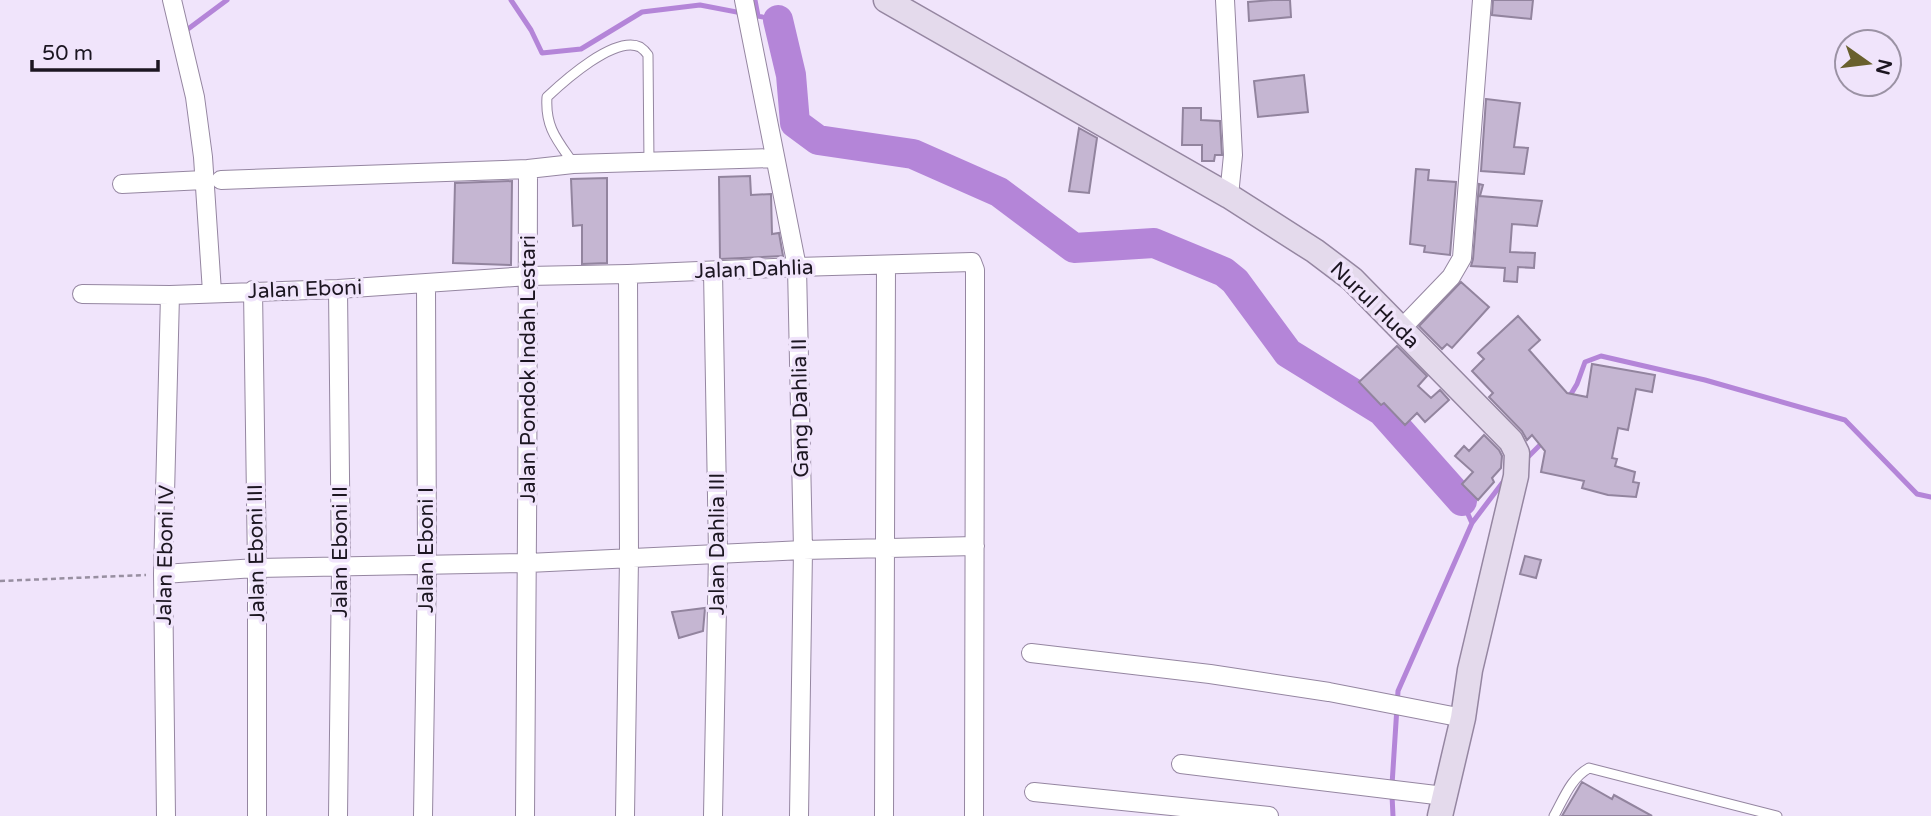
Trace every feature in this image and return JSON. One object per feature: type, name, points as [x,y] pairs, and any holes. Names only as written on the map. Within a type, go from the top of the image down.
[{"type":"street","points":[[172,0],[213,180],[212,292]]},
{"type":"street","name":"Gang Dahlia II","points":[[744,0],[797,267],[803,550],[799,816]]},
{"type":"street","name":"Nurul Huda","points":[[886,0],[913,8],[1228,196],[1336,265],[1511,441],[1517,453],[1516,467],[1442,806]]},
{"type":"street","points":[[1224,0],[1233,155],[1228,196]]},
{"type":"street","points":[[1401,329],[1451,276],[1462,258],[1482,0]]},
{"type":"street","points":[[122,184],[528,169],[573,163],[775,158]]},
{"type":"street","name":"Jalan Pondok Indah Lestari","points":[[526,816],[528,169]]},
{"type":"street","name":"Jalan Dahlia","points":[[528,276],[972,262],[975,270],[975,546]]},
{"type":"street","points":[[884,816],[886,265]]},
{"type":"street","name":"Jalan Dahlia III","points":[[713,271],[718,553],[713,816]]},
{"type":"street","points":[[625,816],[629,558],[628,274]]},
{"type":"street","name":"Jalan Eboni","points":[[82,294],[170,295],[338,289],[528,276]]},
{"type":"street","name":"Jalan Eboni I","points":[[423,816],[427,566],[426,285]]},
{"type":"street","name":"Jalan Eboni II","points":[[338,289],[341,568],[338,816]]},
{"type":"street","name":"Jalan Eboni III","points":[[253,290],[257,816]]},
{"type":"street","name":"Jalan Eboni IV","points":[[166,816],[163,574],[170,295]]},
{"type":"street","points":[[163,574],[257,568],[528,563],[718,553],[975,546],[974,816]]},
{"type":"street","points":[[1031,653],[1210,674],[1463,718]]},
{"type":"street","points":[[1181,764],[1442,806]]},
{"type":"street","points":[[1034,792],[1269,816]]},
{"type":"lane","points":[[573,163],[551,130],[546,112],[547,97],[591,60],[623,46],[639,47],[648,55],[649,163]]},
{"type":"lane","points":[[1554,816],[1571,784],[1580,773],[1589,768],[1777,816]]},
{"type":"path","points":[[0,581],[163,574]]},
{"type":"building","points":[[1290,0],[1291,17],[1249,21],[1248,2]]},
{"type":"building","points":[[1493,0],[1533,0],[1531,19],[1492,15]]},
{"type":"building","points":[[1304,75],[1308,112],[1258,117],[1254,81]]},
{"type":"building","points":[[1486,99],[1520,103],[1514,147],[1528,148],[1524,174],[1481,171]]},
{"type":"building","points":[[1183,108],[1201,108],[1201,120],[1220,121],[1222,155],[1215,155],[1214,161],[1202,161],[1202,145],[1182,145]]},
{"type":"building","points":[[1079,128],[1097,138],[1089,193],[1069,191]]},
{"type":"building","points":[[1416,169],[1429,170],[1428,180],[1456,182],[1450,255],[1424,252],[1425,246],[1410,244]]},
{"type":"building","points":[[750,176],[751,195],[771,194],[772,234],[779,233],[783,256],[720,259],[719,177]]},
{"type":"building","points":[[607,178],[607,263],[582,264],[582,225],[573,226],[571,179]]},
{"type":"building","points":[[512,181],[511,265],[453,263],[455,183]]},
{"type":"building","points":[[1479,184],[1483,185],[1480,196],[1542,201],[1537,226],[1512,224],[1510,252],[1535,253],[1534,268],[1518,267],[1517,282],[1504,281],[1505,268],[1471,266]]},
{"type":"building","points":[[1461,282],[1489,307],[1452,348],[1447,344],[1442,349],[1419,326]]},
{"type":"building","points":[[1518,316],[1540,340],[1529,350],[1567,393],[1587,397],[1592,364],[1655,375],[1652,392],[1636,389],[1628,430],[1618,428],[1612,458],[1617,459],[1615,466],[1635,472],[1633,482],[1639,483],[1636,497],[1608,495],[1582,488],[1584,481],[1541,472],[1545,451],[1532,435],[1527,440],[1522,431],[1489,397],[1493,393],[1472,371],[1484,359],[1478,353]]},
{"type":"building","points":[[1397,346],[1427,376],[1418,386],[1431,398],[1440,390],[1449,400],[1425,422],[1417,413],[1405,425],[1359,382]]},
{"type":"building","points":[[1484,435],[1499,450],[1502,456],[1501,468],[1492,478],[1494,482],[1478,500],[1462,484],[1473,472],[1455,456],[1464,446],[1469,451]]},
{"type":"building","points":[[1525,556],[1541,560],[1536,578],[1520,574]]},
{"type":"building","points":[[705,608],[703,631],[679,638],[672,612]]},
{"type":"building","points":[[1582,782],[1612,799],[1614,795],[1652,816],[1562,816]]},
{"type":"waterway","points":[[184,32],[227,0]]},
{"type":"waterway","points":[[511,0],[531,30],[542,53],[581,49],[642,12],[700,5],[778,20]]},
{"type":"waterway","points":[[755,0],[758,16]]},
{"type":"waterway","points":[[778,20],[791,75],[795,123],[818,140],[913,154],[999,192],[1074,248],[1154,243],[1224,272],[1235,281],[1288,353],[1382,411],[1462,501]]},
{"type":"waterway","points":[[1568,399],[1585,362],[1601,356],[1705,380],[1845,420],[1917,494],[1931,497]]},
{"type":"waterway","points":[[1526,459],[1544,441]]},
{"type":"waterway","points":[[1472,523],[1506,478]]},
{"type":"waterway","points":[[1392,785],[1398,691],[1472,523],[1462,501]]},
{"type":"waterway","points":[[1392,795],[1393,816]]}]
